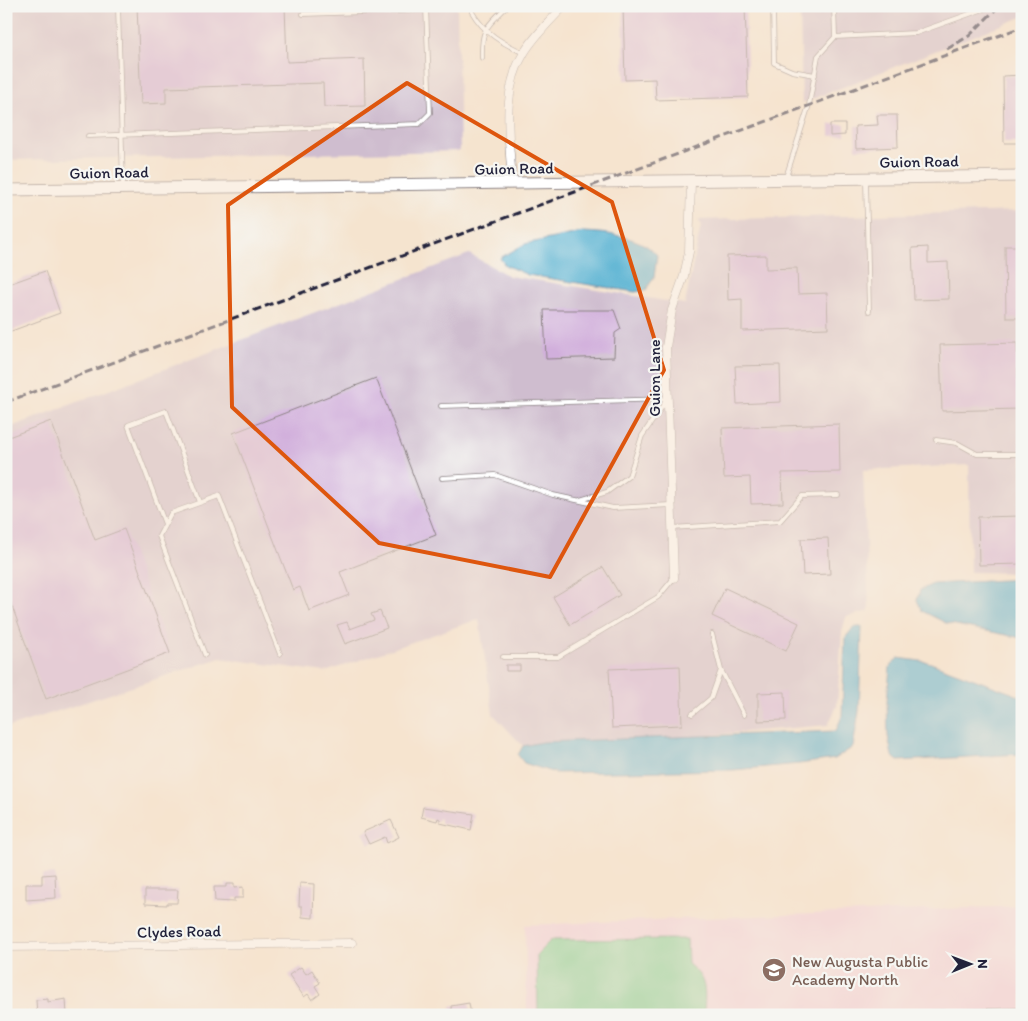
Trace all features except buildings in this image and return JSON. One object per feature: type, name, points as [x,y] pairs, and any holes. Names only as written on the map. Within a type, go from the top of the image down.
[{"type":"street","points":[[512,184],[509,102],[511,83],[524,53],[564,6]]},
{"type":"street","name":"Guion Road","points":[[6,190],[1022,176]]},
{"type":"street","name":"Guion Lane","points":[[674,578],[666,347],[672,310],[684,276],[689,252],[691,181]]},
{"type":"street","name":"Clydes Road","points":[[6,947],[352,943]]},
{"type":"lane","points":[[118,6],[123,188]]},
{"type":"lane","points":[[472,6],[472,12],[484,30],[493,38],[524,53]]},
{"type":"lane","points":[[482,58],[481,38],[484,30],[507,6]]},
{"type":"lane","points":[[773,6],[774,63],[792,71],[815,75]]},
{"type":"lane","points":[[785,179],[803,127],[818,56],[835,37],[834,6]]},
{"type":"lane","points":[[835,37],[916,33],[992,6]]},
{"type":"lane","points":[[88,136],[419,124],[430,113],[426,8],[303,14]]},
{"type":"lane","points":[[866,178],[869,311]]},
{"type":"lane","points":[[441,406],[668,399]]},
{"type":"lane","points":[[579,501],[607,492],[629,476],[642,436],[668,399]]},
{"type":"lane","points":[[165,524],[128,425],[166,411],[200,502]]},
{"type":"lane","points":[[936,440],[957,443],[977,454],[1022,454]]},
{"type":"lane","points":[[442,478],[495,475],[553,495],[613,508],[671,505]]},
{"type":"lane","points":[[672,528],[780,521],[802,496],[838,495]]},
{"type":"lane","points":[[205,654],[159,536],[171,513],[219,496],[280,654]]},
{"type":"lane","points":[[503,657],[558,657],[658,597],[674,578]]},
{"type":"lane","points":[[712,634],[721,670],[744,715]]},
{"type":"lane","points":[[692,714],[711,698],[721,670]]},
{"type":"lane","points":[[851,1015],[1020,1012]]},
{"type":"highlighted area","points":[[407,83],[612,202],[664,370],[550,577],[379,543],[232,407],[228,205]]},
{"type":"shaded area","points":[[6,6],[457,6],[460,151],[6,160]]},
{"type":"shaded area","points":[[800,6],[1022,6],[1022,17],[802,103]]},
{"type":"shaded area","points":[[1022,211],[1022,573],[970,572],[969,465],[863,470],[869,611],[846,617],[842,632],[837,706],[828,725],[685,737],[542,742],[523,746],[493,714],[479,619],[325,672],[220,658],[6,728],[6,429],[469,254],[509,276],[685,304],[701,226],[699,220]]},
{"type":"shaded area","name":"New Augusta Public Academy North","points":[[1022,906],[1022,1015],[527,1015],[525,925]]},
{"type":"green space","points":[[687,939],[688,964],[699,975],[704,986],[704,1015],[538,1015],[537,954],[551,940]]},
{"type":"water","points":[[583,232],[602,233],[633,240],[657,255],[654,277],[646,290],[635,292],[528,275],[505,265],[500,258],[525,244]]},
{"type":"water","points":[[1022,579],[1022,638],[946,623],[922,611],[917,600],[920,590],[933,584]]},
{"type":"water","points":[[854,627],[862,627],[859,711],[853,747],[835,759],[733,770],[555,773],[524,763],[518,755],[523,746],[542,742],[836,731],[842,716],[845,638]]},
{"type":"water","points":[[898,658],[928,662],[1022,697],[1022,754],[898,761],[892,756],[888,736],[887,701],[890,667]]},
{"type":"railway","points":[[947,49],[969,36],[999,6]]},
{"type":"railway","points":[[6,402],[1022,27]]},
{"type":"place","name":"New Augusta Public Academy North","points":[[774,970]]}]
